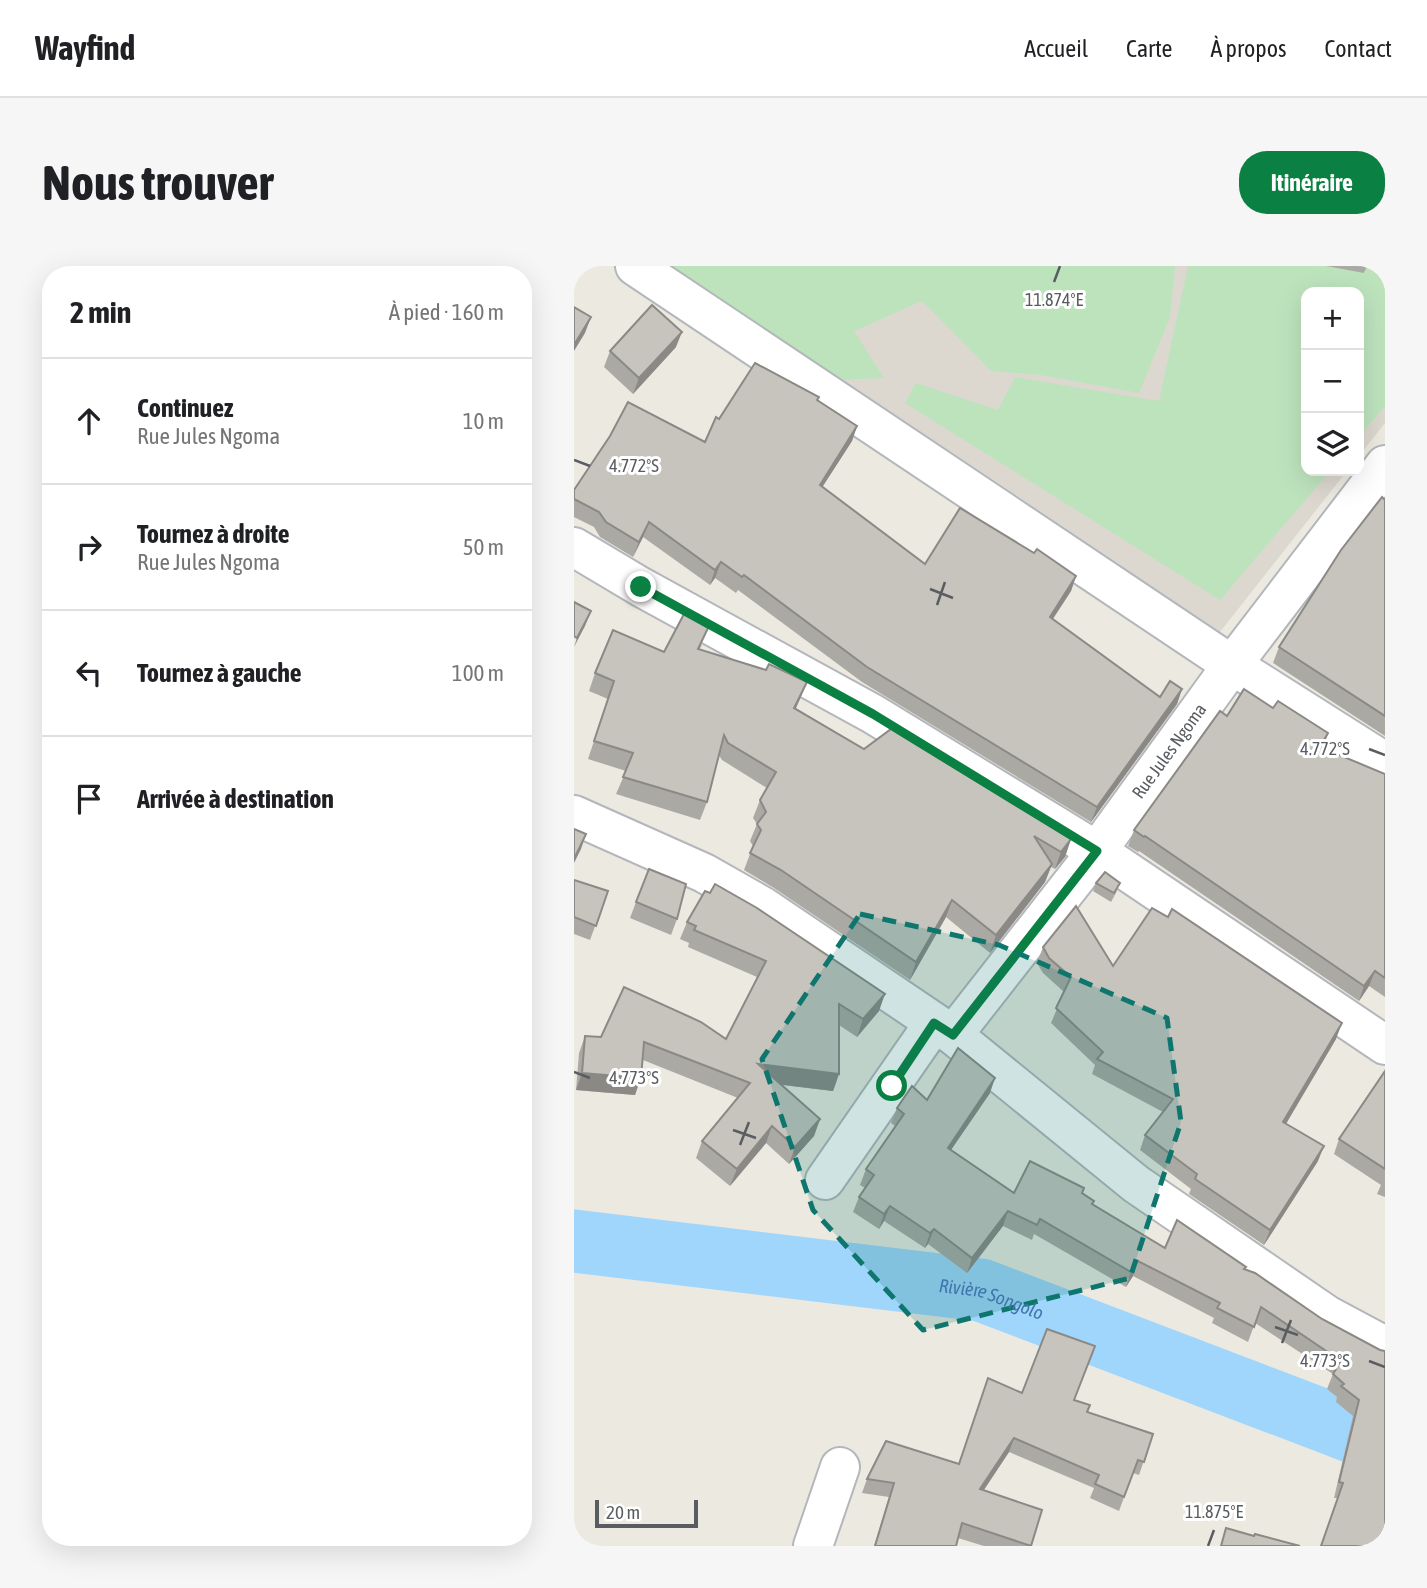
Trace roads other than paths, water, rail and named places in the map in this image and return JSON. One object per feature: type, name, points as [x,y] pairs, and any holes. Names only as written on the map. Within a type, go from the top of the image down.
[{"type":"street","points":[[635,266],[1232,665],[1385,762]]},
{"type":"street","name":"Rue Jules Ngoma","points":[[825,1180],[944,1029],[1097,851],[1232,665],[1381,477]]},
{"type":"street","points":[[574,547],[641,587],[873,714],[1097,851],[1385,1045]]},
{"type":"street","points":[[574,815],[715,879],[762,906],[944,1029],[1136,1184],[1327,1315],[1385,1346]]},
{"type":"street","points":[[813,1546],[840,1467]]},
{"type":"waterway","name":"Rivière Songolo","points":[[574,1241],[981,1290],[1385,1444]]}]
